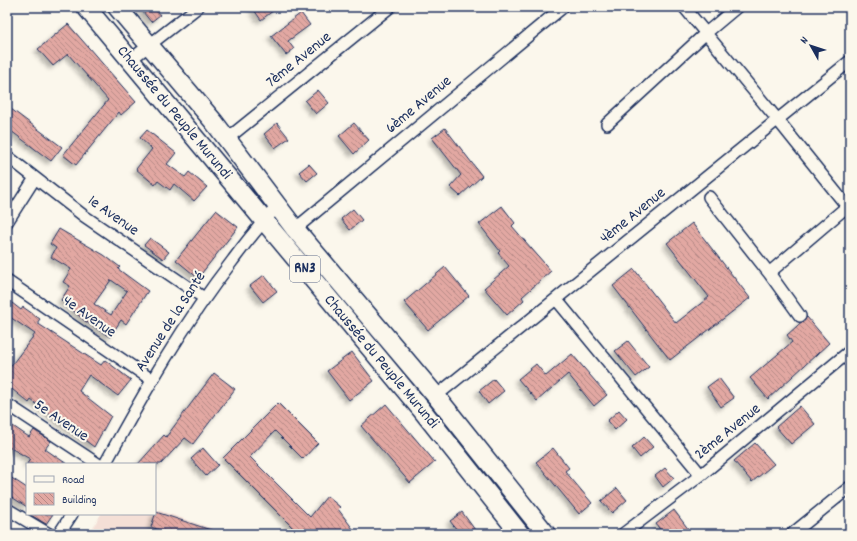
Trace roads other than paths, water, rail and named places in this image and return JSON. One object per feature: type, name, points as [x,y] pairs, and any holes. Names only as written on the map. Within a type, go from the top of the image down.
[{"type":"highway","name":"Chaussée du Peuple Murundi","points":[[86,7],[421,409],[520,534]]},
{"type":"highway","name":"Chaussée du Peuple Murundi","points":[[117,7],[227,139],[295,228],[436,396],[546,534]]},
{"type":"street","points":[[130,61],[198,7]]},
{"type":"street","name":"7ème Avenue","points":[[227,139],[390,7]]},
{"type":"street","name":"6ème Avenue","points":[[295,228],[563,7]]},
{"type":"street","points":[[684,7],[849,207],[769,273]]},
{"type":"street","points":[[607,124],[706,33],[737,7]]},
{"type":"street","name":"4ème Avenue","points":[[436,396],[850,61]]},
{"type":"street","name":"1e Avenue","points":[[7,156],[84,216],[204,298]]},
{"type":"street","points":[[7,222],[35,178]]},
{"type":"street","points":[[709,197],[769,273],[800,316]]},
{"type":"street","name":"Avenue de la Santé","points":[[106,463],[152,380],[204,298],[264,220],[278,206]]},
{"type":"street","name":"4e Avenue","points":[[7,280],[152,380]]},
{"type":"street","points":[[556,299],[701,475]]},
{"type":"street","name":"2ème Avenue","points":[[623,534],[701,475],[850,351]]},
{"type":"street","name":"5e Avenue","points":[[7,404],[96,463]]},
{"type":"street","points":[[792,534],[850,487]]},
{"type":"street","points":[[7,509],[49,534]]},
{"type":"street","points":[[59,534],[71,515]]}]
